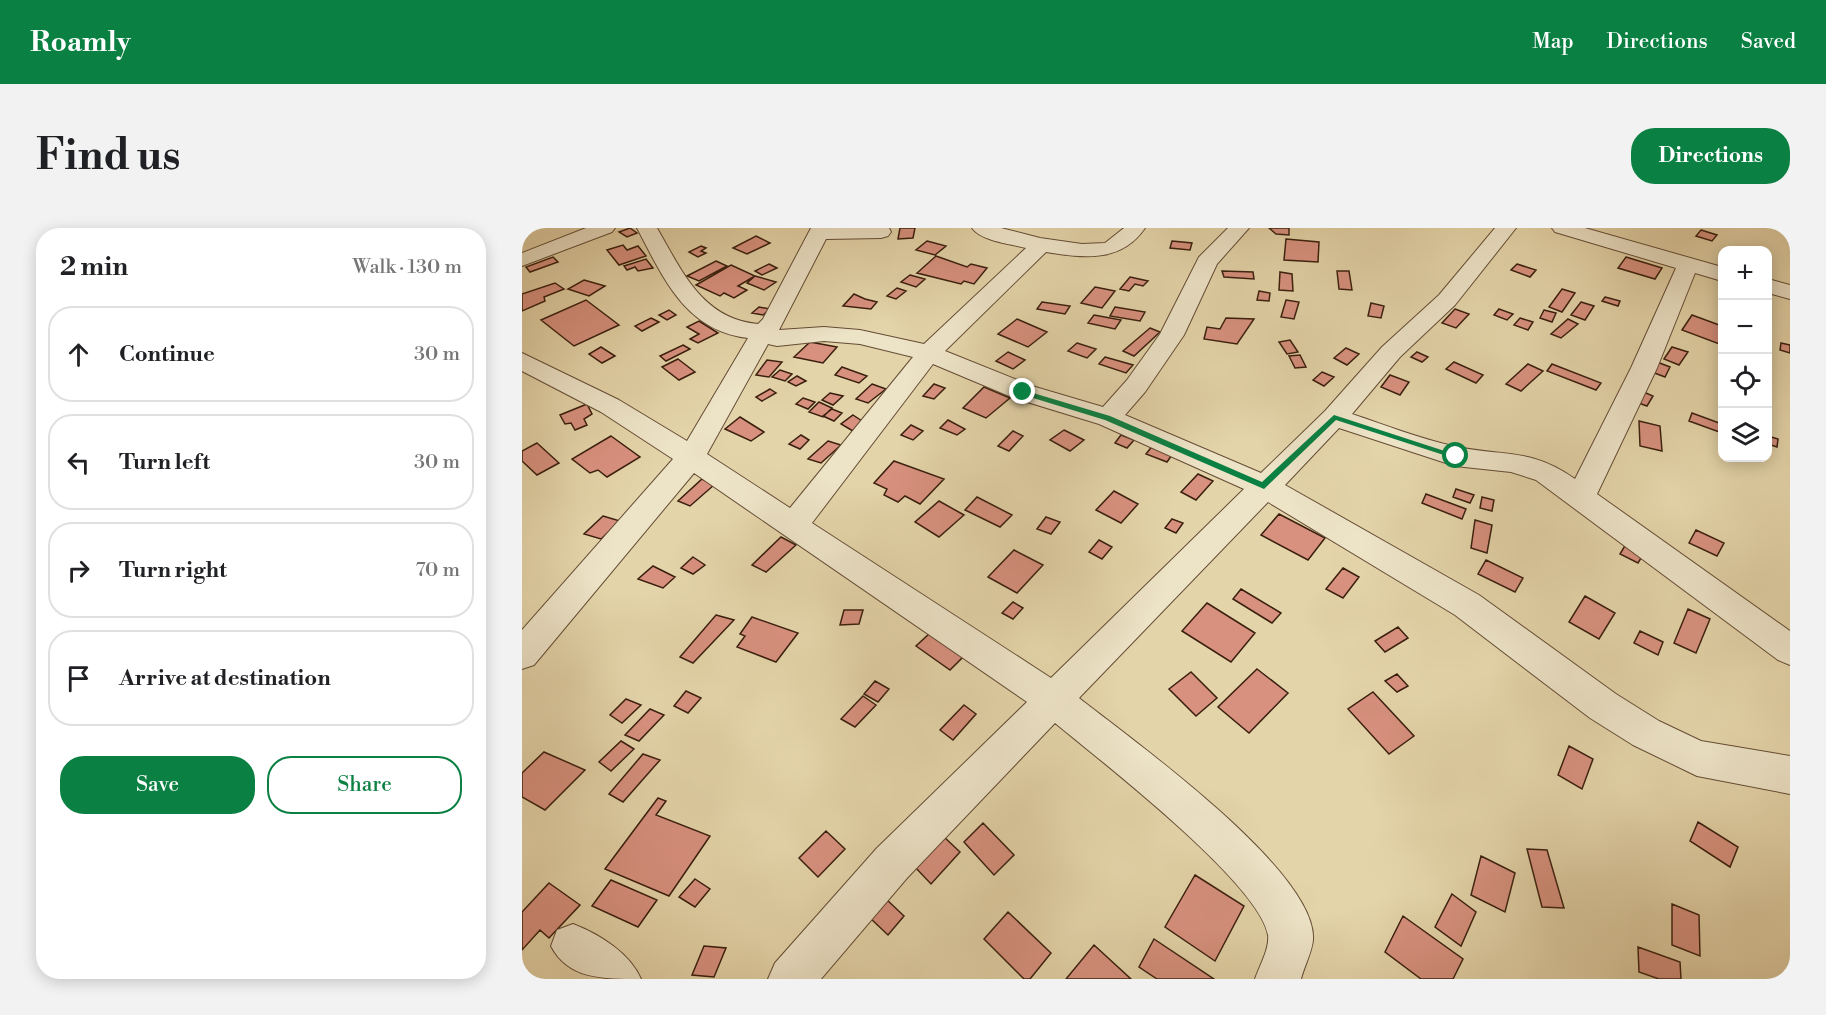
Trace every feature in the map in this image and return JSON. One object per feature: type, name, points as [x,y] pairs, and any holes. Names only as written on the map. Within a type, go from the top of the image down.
[{"type":"street","points":[[522,260],[605,228]]},
{"type":"street","points":[[647,228],[684,294],[702,310],[733,329],[763,332],[777,339],[824,334],[860,337],[930,354],[1023,392],[1108,418],[1264,486],[1467,605],[1602,706],[1646,733],[1697,758],[1790,775]]},
{"type":"street","points":[[982,228],[1043,244],[1096,251],[1120,243],[1135,228]]},
{"type":"street","points":[[1108,418],[1136,386],[1172,335],[1207,262],[1239,228]]},
{"type":"street","points":[[791,979],[892,863],[1334,417],[1391,352],[1447,300],[1506,228]]},
{"type":"street","points":[[1562,228],[1718,273]]},
{"type":"street","points":[[522,654],[691,457],[763,332],[773,323],[819,231],[881,232]]},
{"type":"street","points":[[793,526],[930,354],[1043,244]]},
{"type":"street","points":[[1581,496],[1644,368],[1688,265]]},
{"type":"street","points":[[1772,287],[1790,292]]},
{"type":"street","points":[[522,361],[610,406],[691,457],[1056,700],[1203,822],[1247,865],[1274,897],[1287,922],[1291,939],[1278,979]]},
{"type":"street","points":[[1334,417],[1456,456],[1504,459],[1525,464],[1546,473],[1581,496],[1790,650]]},
{"type":"street","points":[[573,946],[618,979]]},
{"type":"building","points":[[630,228],[637,233],[627,237],[619,232]]},
{"type":"building","points":[[900,228],[915,228],[913,238],[898,239]]},
{"type":"building","points":[[1269,228],[1289,228],[1289,235],[1276,234]]},
{"type":"building","points":[[1701,230],[1717,235],[1712,241],[1696,236]]},
{"type":"building","points":[[756,236],[770,243],[747,254],[733,248]]},
{"type":"building","points":[[1286,239],[1319,242],[1318,262],[1284,260]]},
{"type":"building","points":[[927,241],[946,246],[935,255],[916,250]]},
{"type":"building","points":[[1172,241],[1192,243],[1190,250],[1170,248]]},
{"type":"building","points":[[623,245],[627,250],[638,246],[646,256],[619,265],[607,250]]},
{"type":"building","points":[[701,246],[706,248],[701,251],[706,253],[698,257],[689,252]]},
{"type":"building","points":[[936,256],[967,267],[971,264],[987,268],[974,284],[964,281],[961,284],[917,273]]},
{"type":"building","points":[[553,257],[558,262],[530,272],[526,267]]},
{"type":"building","points":[[1626,257],[1662,268],[1655,279],[1618,268]]},
{"type":"building","points":[[646,259],[653,268],[638,271],[635,267],[627,270],[624,266]]},
{"type":"building","points":[[716,261],[727,266],[699,281],[687,276]]},
{"type":"building","points":[[769,264],[777,268],[762,275],[755,271]]},
{"type":"building","points":[[1517,264],[1536,270],[1530,277],[1511,270]]},
{"type":"building","points":[[731,265],[755,276],[738,286],[747,290],[734,298],[724,293],[720,296],[696,285]]},
{"type":"building","points":[[1222,271],[1253,272],[1254,279],[1224,277]]},
{"type":"building","points":[[1337,271],[1349,271],[1352,290],[1339,289]]},
{"type":"building","points":[[1280,272],[1292,274],[1293,291],[1279,290]]},
{"type":"building","points":[[910,275],[925,279],[916,287],[901,282]]},
{"type":"building","points":[[755,276],[776,282],[764,290],[747,283]]},
{"type":"building","points":[[1130,277],[1148,281],[1143,286],[1135,284],[1129,291],[1120,289]]},
{"type":"building","points":[[584,280],[605,286],[589,296],[568,289]]},
{"type":"building","points":[[555,283],[564,289],[544,297],[545,301],[522,311],[522,294]]},
{"type":"building","points":[[1095,287],[1115,291],[1102,308],[1081,303]]},
{"type":"building","points":[[897,288],[906,291],[896,299],[887,296]]},
{"type":"building","points":[[1562,289],[1575,293],[1562,312],[1549,307]]},
{"type":"building","points":[[1259,291],[1270,293],[1269,301],[1257,300]]},
{"type":"building","points":[[854,294],[877,302],[871,309],[843,306]]},
{"type":"building","points":[[1605,297],[1620,301],[1618,306],[1602,301]]},
{"type":"building","points":[[586,300],[619,325],[574,346],[541,320]]},
{"type":"building","points":[[1286,300],[1299,302],[1294,319],[1281,317]]},
{"type":"building","points":[[1042,302],[1070,306],[1065,314],[1037,309]]},
{"type":"building","points":[[1581,302],[1594,306],[1585,320],[1571,315]]},
{"type":"building","points":[[1371,303],[1384,306],[1381,318],[1368,316]]},
{"type":"building","points":[[759,307],[770,309],[763,315],[752,313]]},
{"type":"building","points":[[1115,307],[1145,312],[1140,321],[1110,316]]},
{"type":"building","points":[[1455,309],[1469,314],[1456,328],[1442,323]]},
{"type":"building","points":[[1499,309],[1513,314],[1507,320],[1494,315]]},
{"type":"building","points":[[669,310],[676,315],[667,320],[659,315]]},
{"type":"building","points":[[1544,310],[1556,313],[1552,322],[1540,318]]},
{"type":"building","points":[[1094,315],[1121,320],[1115,329],[1088,323]]},
{"type":"building","points":[[1692,315],[1718,325],[1718,344],[1682,330]]},
{"type":"building","points":[[651,318],[659,322],[642,331],[635,326]]},
{"type":"building","points":[[1226,318],[1254,319],[1237,344],[1204,339],[1207,327],[1220,329]]},
{"type":"building","points":[[1520,318],[1533,322],[1528,330],[1514,325]]},
{"type":"building","points":[[1017,319],[1047,332],[1028,347],[998,334]]},
{"type":"building","points":[[1568,319],[1578,324],[1561,338],[1551,334]]},
{"type":"building","points":[[699,321],[718,333],[698,343],[690,339],[699,334],[687,327]]},
{"type":"building","points":[[1150,328],[1160,332],[1134,356],[1123,351]]},
{"type":"building","points":[[1290,340],[1298,352],[1287,354],[1279,342]]},
{"type":"building","points":[[810,342],[837,347],[823,363],[794,357]]},
{"type":"building","points":[[1077,343],[1096,349],[1087,358],[1068,351]]},
{"type":"building","points":[[1781,343],[1790,345],[1790,353],[1780,350]]},
{"type":"building","points":[[683,345],[690,349],[666,361],[660,356]]},
{"type":"building","points":[[601,347],[615,356],[602,363],[589,354]]},
{"type":"building","points":[[1672,347],[1688,352],[1679,365],[1664,359]]},
{"type":"building","points":[[1346,348],[1359,354],[1347,365],[1334,358]]},
{"type":"building","points":[[1008,352],[1025,360],[1013,369],[996,361]]},
{"type":"building","points":[[1417,352],[1428,357],[1422,362],[1411,357]]},
{"type":"building","points":[[1300,355],[1306,367],[1295,368],[1289,356]]},
{"type":"building","points":[[1105,357],[1133,365],[1126,373],[1099,364]]},
{"type":"building","points":[[678,359],[695,372],[679,380],[662,367]]},
{"type":"building","points":[[767,360],[782,362],[769,377],[756,375]]},
{"type":"building","points":[[1454,362],[1483,375],[1476,383],[1446,369]]},
{"type":"building","points":[[1657,362],[1670,367],[1665,377],[1652,372]]},
{"type":"building","points":[[1528,364],[1543,371],[1521,391],[1506,384]]},
{"type":"building","points":[[1552,364],[1601,383],[1596,390],[1547,371]]},
{"type":"building","points":[[842,367],[867,376],[859,383],[835,375]]},
{"type":"building","points":[[780,370],[792,374],[785,381],[772,377]]},
{"type":"building","points":[[1322,372],[1334,377],[1324,386],[1313,380]]},
{"type":"building","points":[[1390,375],[1409,382],[1400,395],[1381,387]]},
{"type":"building","points":[[797,376],[806,381],[796,386],[788,382]]},
{"type":"building","points":[[872,384],[886,389],[868,403],[856,399]]},
{"type":"building","points":[[934,384],[945,388],[934,399],[923,396]]},
{"type":"building","points":[[984,387],[1010,398],[986,418],[963,408]]},
{"type":"building","points":[[770,389],[776,393],[762,401],[756,397]]},
{"type":"building","points":[[1639,390],[1653,396],[1647,406],[1633,401]]},
{"type":"building","points":[[830,393],[843,396],[833,405],[822,400]]},
{"type":"building","points":[[803,398],[815,402],[808,409],[796,404]]},
{"type":"building","points":[[819,402],[832,408],[823,417],[809,412]]},
{"type":"building","points":[[587,404],[592,414],[584,419],[587,425],[575,430],[571,423],[565,424],[560,415]]},
{"type":"building","points":[[832,409],[842,413],[834,421],[823,416]]},
{"type":"building","points":[[1692,413],[1718,423],[1718,432],[1689,421]]},
{"type":"building","points":[[853,415],[865,423],[853,431],[841,424]]},
{"type":"building","points":[[740,417],[764,432],[751,441],[725,429]]},
{"type":"building","points":[[948,420],[965,429],[957,435],[940,428]]},
{"type":"building","points":[[1639,421],[1660,426],[1662,451],[1640,446]]},
{"type":"building","points":[[911,425],[923,431],[913,440],[901,435]]},
{"type":"building","points":[[1064,430],[1084,440],[1070,451],[1050,440]]},
{"type":"building","points":[[1013,431],[1023,436],[1009,451],[998,446]]},
{"type":"building","points":[[801,435],[809,440],[800,449],[789,444]]},
{"type":"building","points":[[1121,435],[1134,440],[1127,448],[1115,443]]},
{"type":"building","points":[[611,436],[640,457],[607,477],[598,470],[590,473],[572,459]]},
{"type":"building","points":[[1772,437],[1778,439],[1777,447],[1772,445]]},
{"type":"building","points":[[828,441],[841,445],[821,463],[808,459]]},
{"type":"building","points":[[537,443],[559,463],[537,475],[522,461],[522,451]]},
{"type":"building","points":[[1154,444],[1174,452],[1167,462],[1146,454]]},
{"type":"building","points":[[894,461],[944,479],[920,504],[905,496],[898,502],[884,495],[887,489],[874,483]]},
{"type":"building","points":[[1198,474],[1213,481],[1196,500],[1181,492]]},
{"type":"building","points":[[702,479],[714,485],[690,506],[678,501]]},
{"type":"building","points":[[1456,489],[1474,495],[1470,503],[1453,497]]},
{"type":"building","points":[[1114,491],[1138,504],[1121,523],[1096,510]]},
{"type":"building","points":[[1426,494],[1466,509],[1462,519],[1422,503]]},
{"type":"building","points":[[977,497],[1012,515],[1000,527],[965,510]]},
{"type":"building","points":[[1482,497],[1494,500],[1492,511],[1480,508]]},
{"type":"building","points":[[939,501],[964,515],[939,537],[915,522]]},
{"type":"building","points":[[1279,514],[1325,538],[1308,560],[1261,535]]},
{"type":"building","points":[[603,516],[620,521],[601,539],[584,534]]},
{"type":"building","points":[[1046,517],[1060,522],[1051,534],[1037,529]]},
{"type":"building","points":[[1172,519],[1183,523],[1176,533],[1165,528]]},
{"type":"building","points":[[1475,520],[1492,525],[1487,553],[1471,548]]},
{"type":"building","points":[[1696,530],[1724,543],[1717,556],[1689,543]]},
{"type":"building","points":[[781,537],[796,545],[766,572],[752,565]]},
{"type":"building","points":[[1629,539],[1647,548],[1638,563],[1620,554]]},
{"type":"building","points":[[1099,540],[1112,547],[1102,559],[1089,552]]},
{"type":"building","points":[[1014,550],[1043,565],[1017,593],[988,577]]},
{"type":"building","points":[[693,557],[705,565],[693,574],[681,568]]},
{"type":"building","points":[[1486,560],[1523,578],[1515,592],[1478,574]]},
{"type":"building","points":[[653,566],[675,577],[663,588],[638,579]]},
{"type":"building","points":[[1343,568],[1359,577],[1343,598],[1326,589]]},
{"type":"building","points":[[1241,589],[1281,613],[1272,623],[1233,599]]},
{"type":"building","points":[[1585,596],[1615,613],[1599,639],[1569,622]]},
{"type":"building","points":[[1013,602],[1023,608],[1013,619],[1002,613]]},
{"type":"building","points":[[1207,603],[1255,633],[1231,662],[1182,631]]},
{"type":"building","points":[[1688,609],[1710,619],[1696,653],[1674,643]]},
{"type":"building","points":[[844,610],[863,610],[859,624],[840,625]]},
{"type":"building","points":[[716,615],[734,620],[693,663],[680,657]]},
{"type":"building","points":[[752,617],[798,633],[776,662],[737,647],[745,636],[740,634]]},
{"type":"building","points":[[1398,627],[1408,638],[1385,652],[1375,641]]},
{"type":"building","points":[[1640,631],[1663,642],[1658,655],[1634,643]]},
{"type":"building","points":[[929,634],[963,657],[950,670],[916,646]]},
{"type":"building","points":[[1257,669],[1288,693],[1249,733],[1218,707]]},
{"type":"building","points":[[1191,672],[1217,698],[1196,716],[1169,689]]},
{"type":"building","points":[[1397,674],[1408,686],[1397,692],[1385,681]]},
{"type":"building","points":[[875,681],[889,689],[878,702],[864,694]]},
{"type":"building","points":[[686,691],[701,698],[688,713],[674,706]]},
{"type":"building","points":[[1373,692],[1414,736],[1389,754],[1348,709]]},
{"type":"building","points":[[863,696],[876,705],[855,727],[841,719]]},
{"type":"building","points":[[626,699],[641,705],[622,723],[610,715]]},
{"type":"building","points":[[964,705],[976,714],[953,740],[940,730]]},
{"type":"building","points":[[650,709],[664,715],[639,741],[625,735]]},
{"type":"building","points":[[621,741],[634,749],[611,771],[599,762]]},
{"type":"building","points":[[1569,746],[1593,759],[1582,789],[1558,775]]},
{"type":"building","points":[[544,752],[585,770],[545,810],[522,797],[522,773]]},
{"type":"building","points":[[643,754],[660,760],[623,802],[609,794]]},
{"type":"building","points":[[658,798],[666,801],[656,815],[710,836],[669,896],[605,869]]},
{"type":"building","points":[[1698,822],[1738,847],[1730,867],[1690,841]]},
{"type":"building","points":[[983,823],[1014,855],[994,875],[964,842]]},
{"type":"building","points":[[826,831],[845,849],[818,877],[799,858]]},
{"type":"building","points":[[943,836],[960,852],[931,884],[914,866]]},
{"type":"building","points":[[1527,849],[1547,850],[1564,908],[1542,907]]},
{"type":"building","points":[[1481,856],[1515,873],[1505,912],[1471,895]]},
{"type":"building","points":[[1195,875],[1244,906],[1215,961],[1165,927]]},
{"type":"building","points":[[695,879],[710,889],[695,907],[679,897]]},
{"type":"building","points":[[611,880],[657,900],[638,927],[592,906]]},
{"type":"building","points":[[549,883],[580,905],[549,938],[540,930],[522,950],[522,912]]},
{"type":"building","points":[[1452,894],[1476,912],[1461,946],[1435,927]]},
{"type":"building","points":[[886,899],[904,916],[888,935],[869,917]]},
{"type":"building","points":[[1672,904],[1699,915],[1700,956],[1672,945]]},
{"type":"building","points":[[1008,912],[1051,953],[1030,979],[1024,979],[984,939]]},
{"type":"building","points":[[1403,916],[1463,959],[1453,979],[1421,979],[1385,952]]},
{"type":"building","points":[[1154,939],[1214,979],[1157,979],[1139,967]]},
{"type":"building","points":[[1094,945],[1131,979],[1066,979]]},
{"type":"building","points":[[704,946],[726,948],[714,977],[692,975]]},
{"type":"building","points":[[1638,947],[1680,962],[1681,979],[1659,979],[1639,972]]},
{"type":"route","points":[[1023,392],[1108,418],[1156,441],[1264,486],[1334,417],[1456,456]]}]
